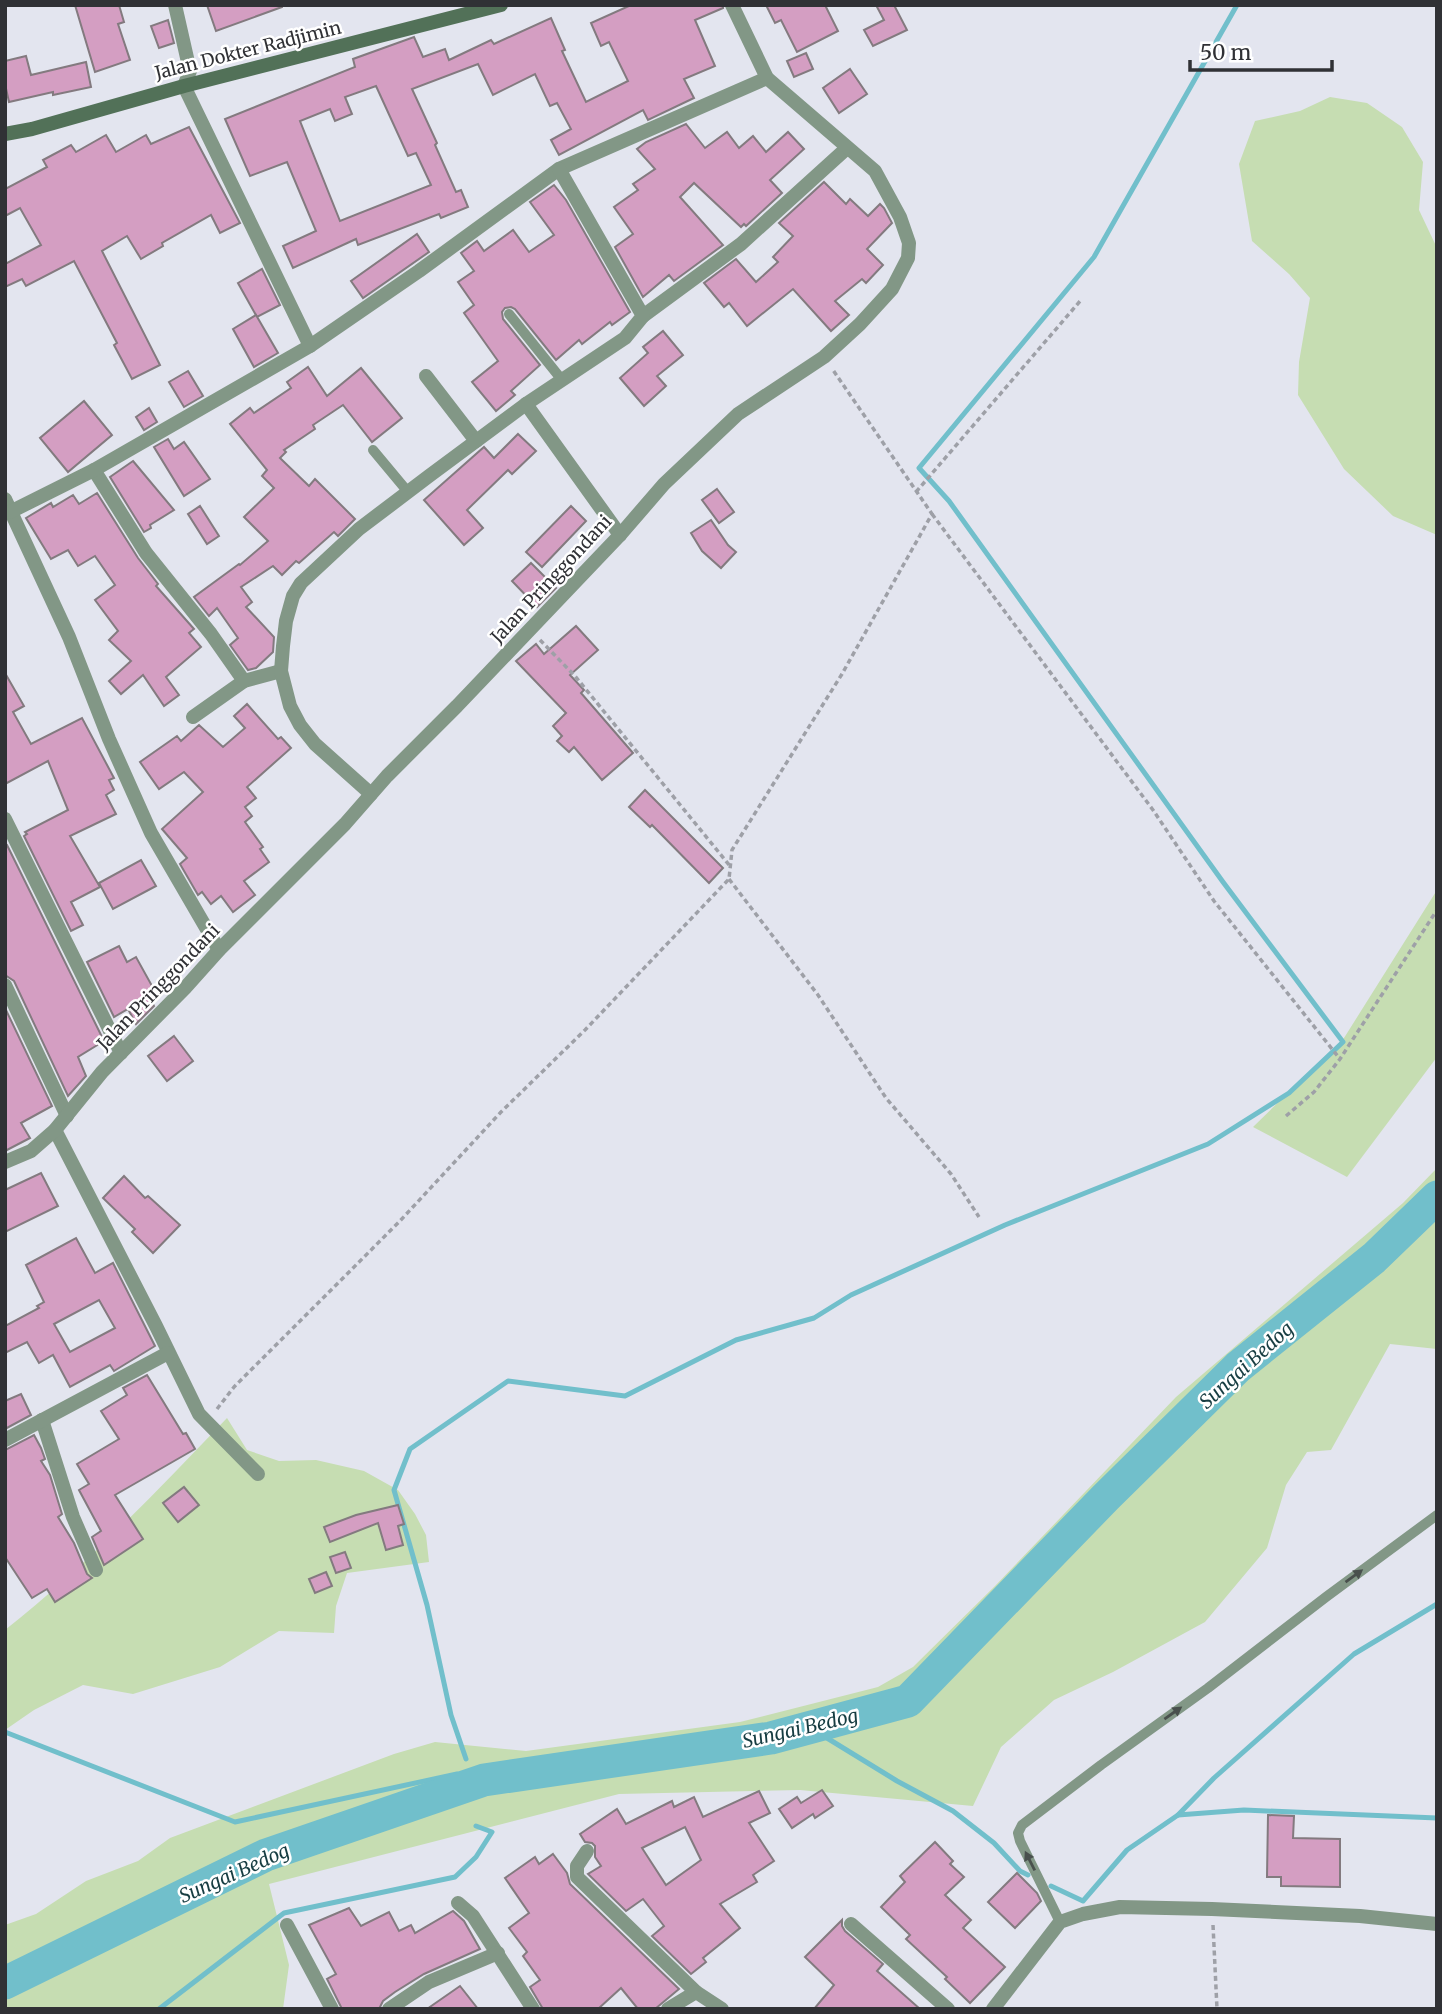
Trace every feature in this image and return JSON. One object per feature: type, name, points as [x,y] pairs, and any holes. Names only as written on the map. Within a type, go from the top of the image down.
[{"type":"main road","name":"Jalan Dokter Radjimin","points":[[5,134],[501,5]]},
{"type":"street","points":[[175,5],[190,71],[184,86],[310,346]]},
{"type":"street","name":"Jalan Pringgondani","points":[[5,1162],[31,1151],[55,1130],[121,1053],[476,687],[529,628],[620,535],[664,484],[738,414],[824,357],[860,324],[892,289],[908,258],[909,243],[887,191],[875,171],[767,78],[732,5]]},
{"type":"street","points":[[219,950],[151,833],[108,739],[69,637],[8,505],[94,470],[310,346],[559,169],[767,78]]},
{"type":"street","points":[[371,794],[315,744],[290,706],[281,671],[286,621],[293,596],[301,583],[359,529],[526,404],[625,338],[643,316],[741,244],[847,148]]},
{"type":"street","points":[[559,169],[643,316]]},
{"type":"street","points":[[426,376],[476,442]]},
{"type":"street","points":[[526,404],[620,535]]},
{"type":"street","points":[[94,470],[146,553],[211,634],[244,681]]},
{"type":"street","points":[[193,717],[244,681],[281,671]]},
{"type":"street","points":[[5,819],[121,1053]]},
{"type":"street","points":[[5,985],[67,1116]]},
{"type":"street","points":[[55,1130],[199,1415],[258,1474]]},
{"type":"street","points":[[5,1440],[168,1353]]},
{"type":"street","points":[[42,1420],[73,1517],[96,1570]]},
{"type":"street","points":[[587,1851],[577,1866],[577,1877],[696,1992],[722,2009]]},
{"type":"street","points":[[458,1903],[473,1916],[533,2009]]},
{"type":"street","points":[[993,2009],[1060,1922],[1083,1914],[1120,1908],[1212,1909],[1360,1916],[1437,1924]]},
{"type":"street","points":[[851,1924],[948,2009]]},
{"type":"street","points":[[287,1925],[332,2009]]},
{"type":"street","points":[[389,2009],[429,1982],[498,1953]]},
{"type":"street","points":[[668,2009],[696,1992]]},
{"type":"lane","points":[[509,314],[562,380]]},
{"type":"lane","points":[[373,450],[408,492]]},
{"type":"lane","points":[[1060,1922],[1020,1841],[1018,1833],[1022,1825],[1437,1515]]},
{"type":"path","points":[[916,492],[1081,300]]},
{"type":"path","points":[[824,357],[916,492],[1153,810],[1214,901],[1340,1059]]},
{"type":"path","points":[[206,1423],[234,1387],[400,1223],[507,1106],[729,879],[732,850],[842,674],[932,514]]},
{"type":"path","points":[[529,628],[575,676],[730,866]]},
{"type":"path","points":[[729,879],[818,995],[886,1098],[951,1174],[979,1217]]},
{"type":"path","points":[[1286,1116],[1314,1092],[1340,1059],[1437,910]]},
{"type":"path","points":[[1212,1909],[1217,2009]]},
{"type":"green space","points":[[1330,97],[1367,103],[1402,127],[1423,162],[1419,210],[1437,248],[1437,535],[1393,516],[1344,469],[1298,395],[1299,362],[1310,298],[1289,274],[1252,241],[1239,164],[1255,121],[1300,111]]},
{"type":"green space","points":[[1437,890],[1437,1057],[1347,1177],[1253,1127],[1344,1038]]},
{"type":"green space","points":[[1437,1168],[1437,1349],[1390,1344],[1331,1450],[1307,1452],[1286,1485],[1267,1548],[1205,1622],[1113,1672],[1054,1700],[1001,1747],[973,1806],[800,1790],[619,1794],[269,1884],[289,1965],[283,2009],[5,2009],[5,1925],[36,1914],[86,1881],[138,1861],[170,1838],[394,1754],[435,1742],[526,1751],[740,1722],[878,1687],[913,1667],[995,1586],[1176,1397],[1403,1203]]},
{"type":"green space","points":[[227,1418],[247,1450],[279,1461],[316,1460],[364,1471],[398,1490],[426,1535],[429,1562],[347,1573],[336,1606],[334,1633],[279,1631],[220,1667],[133,1694],[83,1685],[34,1710],[5,1730],[5,1630],[92,1554]]},
{"type":"building","points":[[75,5],[119,5],[124,22],[118,24],[130,60],[95,72]]},
{"type":"building","points":[[207,5],[282,5],[282,7],[216,31]]},
{"type":"building","points":[[631,5],[723,5],[723,8],[695,20],[715,66],[684,79],[694,98],[648,120],[643,110],[559,155],[551,140],[571,129],[557,103],[550,106],[535,74],[493,95],[478,64],[412,89],[456,192],[461,190],[468,207],[441,218],[439,214],[358,245],[356,239],[293,268],[283,246],[316,231],[287,162],[250,176],[225,119],[355,67],[353,59],[414,37],[423,57],[445,49],[449,60],[491,40],[494,44],[551,18],[565,50],[562,51],[586,102],[628,81],[609,42],[601,46],[591,23]],"holes":[[[376,86],[408,156],[416,153],[431,185],[340,221],[300,121],[330,109],[335,121],[352,114],[345,97]]]},
{"type":"building","points":[[766,5],[825,5],[838,31],[797,52],[781,20],[775,23]]},
{"type":"building","points":[[876,5],[894,5],[907,30],[873,46],[864,30],[884,20]]},
{"type":"building","points":[[168,20],[174,43],[159,48],[151,26]]},
{"type":"building","points":[[806,53],[813,69],[794,77],[787,61]]},
{"type":"building","points":[[26,56],[31,75],[86,62],[91,87],[9,102],[5,84],[5,61]]},
{"type":"building","points":[[850,69],[867,94],[839,113],[823,88]]},
{"type":"building","points":[[686,124],[705,148],[727,132],[739,148],[753,136],[766,152],[788,132],[804,149],[770,180],[782,193],[746,226],[744,224],[741,227],[694,183],[680,197],[723,245],[674,281],[669,275],[643,297],[615,247],[633,234],[614,207],[638,190],[633,184],[655,169],[637,149],[646,142]]},
{"type":"building","points":[[189,127],[240,223],[220,233],[211,215],[162,243],[163,246],[141,259],[127,236],[102,251],[160,365],[132,379],[114,345],[117,343],[74,261],[26,286],[22,279],[5,287],[5,264],[41,245],[20,208],[5,216],[5,189],[47,167],[43,160],[71,145],[76,152],[106,135],[116,152],[146,135],[151,144]]},
{"type":"building","points":[[824,182],[846,204],[850,199],[868,216],[880,204],[884,208],[892,223],[867,249],[883,265],[866,283],[862,279],[835,301],[849,315],[831,331],[793,289],[747,326],[729,303],[724,307],[704,283],[736,259],[756,282],[778,262],[773,257],[793,236],[779,223]]},
{"type":"building","points":[[554,185],[566,200],[630,312],[612,325],[610,322],[582,344],[579,340],[556,360],[515,309],[505,308],[502,312],[503,319],[540,365],[511,391],[515,395],[496,411],[472,382],[498,361],[464,313],[474,305],[458,282],[474,271],[461,253],[477,241],[484,251],[513,230],[529,252],[554,235],[530,202]]},
{"type":"building","points":[[417,234],[429,252],[363,298],[351,281]]},
{"type":"building","points":[[262,269],[280,305],[257,317],[238,283]]},
{"type":"building","points":[[256,315],[278,353],[254,367],[233,329]]},
{"type":"building","points":[[663,331],[683,355],[657,376],[666,386],[644,406],[620,378],[648,353],[643,347]]},
{"type":"building","points":[[308,367],[327,396],[361,368],[402,418],[372,442],[343,405],[313,425],[315,429],[284,450],[286,452],[280,458],[309,486],[315,479],[355,519],[338,536],[334,532],[282,575],[273,566],[241,587],[252,602],[246,607],[274,637],[273,652],[256,668],[248,670],[230,645],[238,638],[217,608],[209,616],[194,597],[240,565],[268,541],[244,517],[274,488],[262,476],[267,470],[230,424],[250,408],[254,413],[291,388],[287,382]]},
{"type":"building","points":[[188,371],[203,396],[184,407],[169,382]]},
{"type":"building","points":[[84,401],[112,435],[68,472],[40,438]]},
{"type":"building","points":[[149,408],[157,422],[144,430],[136,417]]},
{"type":"building","points":[[518,434],[536,451],[512,474],[508,470],[467,510],[483,528],[464,545],[424,500],[484,447],[494,458]]},
{"type":"building","points":[[168,439],[174,449],[184,442],[210,479],[184,496],[154,447]]},
{"type":"building","points":[[133,461],[174,510],[144,532],[110,477]]},
{"type":"building","points":[[717,489],[734,512],[719,523],[702,500]]},
{"type":"building","points":[[97,493],[138,558],[158,584],[156,586],[194,629],[189,633],[201,647],[166,677],[179,695],[164,706],[143,675],[121,694],[109,681],[131,661],[109,640],[118,631],[95,600],[115,585],[95,556],[78,566],[68,550],[51,559],[26,518],[51,503],[53,507],[73,495],[79,504]]},
{"type":"building","points":[[200,506],[219,536],[207,544],[188,514]]},
{"type":"building","points":[[571,506],[586,521],[542,567],[526,552]]},
{"type":"building","points":[[711,520],[736,552],[721,568],[702,551],[691,533]]},
{"type":"building","points":[[531,563],[556,588],[537,607],[512,581]]},
{"type":"building","points":[[576,626],[598,650],[570,675],[584,690],[581,693],[633,753],[602,780],[574,747],[569,752],[557,741],[562,736],[553,726],[566,713],[516,661],[536,644],[544,654]]},
{"type":"building","points":[[5,673],[24,706],[13,712],[31,744],[82,718],[114,778],[109,780],[114,790],[106,795],[116,814],[70,836],[100,887],[71,902],[83,925],[71,931],[24,836],[27,834],[25,832],[68,810],[48,761],[5,784]]},
{"type":"building","points":[[247,704],[278,739],[281,737],[291,748],[247,787],[256,798],[245,807],[252,816],[245,822],[263,847],[260,849],[269,862],[244,881],[255,895],[233,912],[221,896],[211,904],[202,892],[198,895],[180,864],[187,858],[162,829],[203,792],[184,772],[159,789],[140,762],[177,736],[181,741],[199,725],[223,747],[245,728],[234,716]]},
{"type":"building","points":[[645,790],[723,868],[709,883],[652,825],[650,827],[629,807]]},
{"type":"building","points":[[7,845],[104,1041],[78,1057],[86,1076],[68,1096],[14,981],[5,975]]},
{"type":"building","points":[[141,860],[156,886],[113,909],[99,883]]},
{"type":"building","points":[[119,946],[127,962],[136,957],[157,995],[150,998],[154,1006],[136,1024],[128,1009],[114,1017],[87,962]]},
{"type":"building","points":[[5,1008],[52,1106],[21,1123],[30,1138],[5,1151]]},
{"type":"building","points":[[174,1036],[193,1061],[167,1081],[148,1056]]},
{"type":"building","points":[[41,1173],[58,1206],[5,1232],[5,1190]]},
{"type":"building","points":[[124,1176],[145,1198],[148,1196],[180,1225],[153,1253],[132,1232],[135,1229],[103,1198]]},
{"type":"building","points":[[76,1238],[95,1273],[113,1263],[155,1346],[114,1371],[110,1365],[70,1387],[53,1355],[39,1363],[27,1342],[5,1353],[5,1326],[39,1308],[37,1306],[44,1302],[26,1265]],"holes":[[[99,1300],[115,1328],[70,1352],[54,1324]]]},
{"type":"building","points":[[147,1375],[195,1449],[115,1495],[143,1539],[104,1565],[92,1537],[101,1531],[79,1490],[89,1484],[77,1464],[119,1439],[101,1411],[127,1395],[123,1388]]},
{"type":"building","points":[[21,1394],[31,1415],[5,1429],[5,1401]]},
{"type":"building","points":[[34,1435],[45,1459],[41,1461],[50,1475],[62,1514],[58,1517],[74,1543],[87,1574],[92,1578],[55,1602],[47,1589],[32,1598],[5,1557],[5,1450]]},
{"type":"building","points":[[184,1487],[199,1505],[178,1522],[163,1503]]},
{"type":"building","points":[[398,1505],[404,1524],[398,1526],[403,1545],[386,1550],[378,1523],[330,1542],[324,1527],[356,1515]]},
{"type":"building","points":[[345,1552],[351,1568],[336,1573],[330,1557]]},
{"type":"building","points":[[326,1572],[332,1586],[315,1593],[309,1579]]},
{"type":"building","points":[[822,1790],[833,1806],[815,1818],[813,1814],[792,1828],[779,1809],[797,1797],[801,1803]]},
{"type":"building","points":[[759,1791],[770,1813],[749,1823],[774,1861],[753,1875],[757,1882],[720,1904],[740,1928],[703,1958],[706,1962],[691,1974],[652,1936],[664,1926],[643,1899],[626,1911],[588,1874],[601,1866],[595,1857],[595,1846],[585,1842],[580,1834],[617,1809],[626,1824],[672,1801],[674,1807],[694,1797],[703,1817]],"holes":[[[685,1827],[701,1860],[666,1885],[642,1848]]]},
{"type":"building","points":[[1268,1815],[1294,1816],[1293,1838],[1340,1839],[1340,1887],[1281,1886],[1281,1877],[1267,1877]]},
{"type":"building","points":[[935,1842],[953,1861],[950,1864],[964,1877],[945,1895],[971,1920],[963,1928],[1005,1967],[970,2003],[945,1979],[947,1977],[906,1939],[910,1935],[881,1907],[905,1882],[900,1876]]},
{"type":"building","points":[[553,1854],[567,1873],[570,1884],[679,1989],[655,2009],[638,2009],[621,1988],[598,2009],[543,2009],[530,1987],[540,1980],[523,1956],[527,1952],[509,1928],[529,1913],[505,1878],[535,1857],[539,1864]]},
{"type":"building","points":[[1017,1873],[1037,1893],[1041,1901],[1015,1928],[988,1902]]},
{"type":"building","points":[[349,1908],[361,1926],[389,1912],[399,1931],[411,1925],[415,1933],[453,1911],[464,1921],[480,1949],[424,1974],[383,2001],[379,2009],[342,2009],[327,1979],[336,1974],[309,1925]]},
{"type":"building","points":[[842,1920],[845,1931],[883,1964],[877,1971],[920,2009],[814,2009],[834,1985],[805,1957]]},
{"type":"building","points":[[460,1986],[478,2009],[427,2009]]},
{"type":"waterway","points":[[466,1759],[451,1715],[427,1605],[394,1490],[410,1449],[508,1381],[625,1396],[736,1340],[814,1318],[851,1295],[1005,1225],[1208,1144],[1289,1093],[1343,1042],[1223,882],[949,501],[919,468],[1094,257],[1237,5]]},
{"type":"waterway","name":"Sungai Bedog","points":[[5,1983],[266,1855],[484,1780],[771,1738],[908,1701],[1106,1497],[1238,1367],[1374,1258],[1437,1197]]},
{"type":"waterway","points":[[1178,1815],[1214,1778],[1354,1654],[1437,1604]]},
{"type":"waterway","points":[[809,1727],[897,1781],[953,1811],[994,1843],[1020,1871],[1028,1875]]},
{"type":"waterway","points":[[5,1732],[235,1822],[457,1774]]},
{"type":"waterway","points":[[1051,1886],[1083,1901],[1127,1850],[1178,1815],[1244,1810],[1437,1818]]},
{"type":"waterway","points":[[159,2009],[284,1913],[455,1877],[476,1857],[492,1832],[476,1826]]}]
